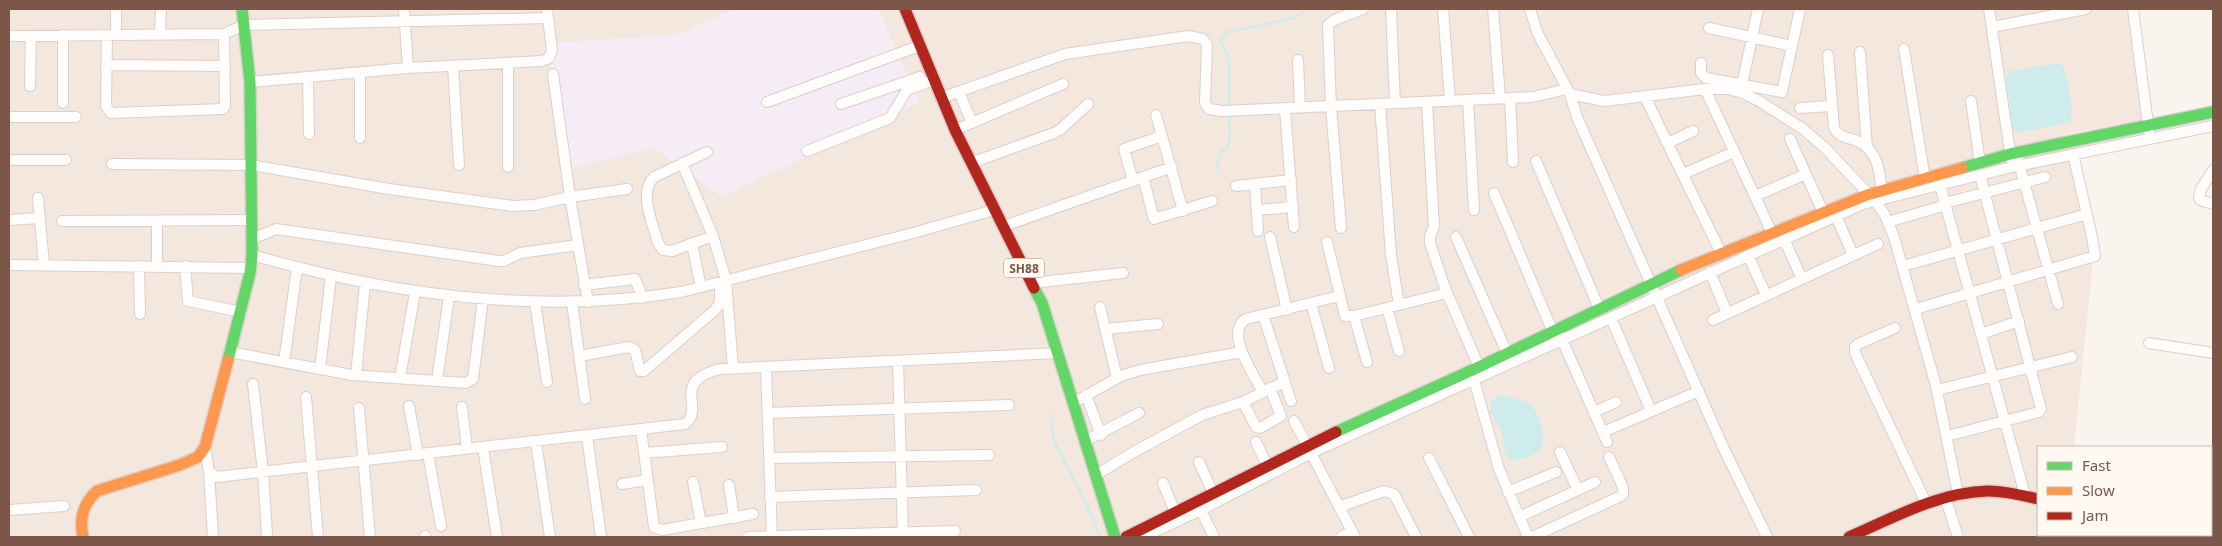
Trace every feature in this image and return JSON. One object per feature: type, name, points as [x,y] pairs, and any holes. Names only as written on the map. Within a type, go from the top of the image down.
[{"type":"street","points":[[116,9],[106,66],[106,106],[110,113],[223,109],[225,106],[224,34]]},
{"type":"street","points":[[160,9],[160,34]]},
{"type":"street","points":[[83,537],[80,527],[81,512],[88,498],[97,492],[180,466],[198,456],[205,447],[241,312],[252,255],[250,82],[242,9]]},
{"type":"street","points":[[404,9],[408,68]]},
{"type":"street","name":"SH88","points":[[905,9],[955,130],[1042,303],[1115,537]]},
{"type":"street","points":[[1341,228],[1331,107],[1328,25],[1334,20],[1363,9]]},
{"type":"street","points":[[1391,9],[1395,104]]},
{"type":"street","points":[[1443,9],[1450,101]]},
{"type":"street","points":[[1493,9],[1513,162]]},
{"type":"street","points":[[1530,9],[1538,32],[1568,92],[1577,117],[1658,296],[1724,449],[1767,537]]},
{"type":"street","points":[[1742,85],[1752,38],[1755,9]]},
{"type":"street","points":[[1701,62],[1701,73],[1706,78],[1782,92],[1800,9]]},
{"type":"street","points":[[1989,9],[2013,154],[2016,166],[2024,182],[2058,304]]},
{"type":"street","points":[[1992,28],[2086,9]]},
{"type":"street","points":[[2133,9],[2150,138]]},
{"type":"street","points":[[9,36],[224,34],[244,25],[547,13],[552,51],[549,58],[542,61],[408,68],[250,82]]},
{"type":"street","points":[[1709,28],[1792,46]]},
{"type":"street","points":[[63,35],[63,102]]},
{"type":"street","points":[[30,86],[31,36]]},
{"type":"street","points":[[941,98],[1065,54],[1188,36],[1203,39],[1206,45],[1205,103],[1209,109],[1222,111],[1505,98],[1568,92],[1604,101],[1705,89],[1728,89],[1743,93],[1760,101],[1803,129],[1877,197],[1888,222],[1916,309],[1937,390],[1958,494]]},
{"type":"street","points":[[767,102],[919,46]]},
{"type":"street","points":[[1904,49],[1925,179]]},
{"type":"street","points":[[1860,52],[1868,148]]},
{"type":"street","points":[[1828,55],[1832,122],[1837,134],[1868,148],[1875,157],[1880,167],[1877,197]]},
{"type":"street","points":[[1298,60],[1300,108]]},
{"type":"street","points":[[508,63],[508,167]]},
{"type":"street","points":[[106,66],[225,66]]},
{"type":"street","points":[[453,66],[459,165]]},
{"type":"street","points":[[360,73],[360,138]]},
{"type":"street","points":[[553,74],[570,197],[588,302]]},
{"type":"street","points":[[308,77],[309,134]]},
{"type":"street","points":[[841,104],[932,77]]},
{"type":"street","points":[[807,151],[890,118],[907,90],[932,77]]},
{"type":"street","points":[[955,130],[1063,84]]},
{"type":"street","points":[[1705,89],[1772,233]]},
{"type":"street","points":[[959,92],[972,123]]},
{"type":"street","points":[[1645,97],[1722,253]]},
{"type":"street","points":[[1468,100],[1474,210]]},
{"type":"street","points":[[1970,101],[1980,163]]},
{"type":"street","points":[[1427,102],[1434,227],[1430,236],[1430,244],[1474,372],[1508,492],[1528,537]]},
{"type":"street","points":[[971,163],[1061,129],[1088,104]]},
{"type":"street","points":[[1380,104],[1391,255],[1399,305]]},
{"type":"street","points":[[1800,108],[1831,106]]},
{"type":"street","points":[[1285,109],[1294,227]]},
{"type":"street","points":[[1474,372],[1560,341],[1877,197],[1925,179],[2013,154],[2213,112]]},
{"type":"street","points":[[1156,115],[1183,211]]},
{"type":"street","points":[[9,117],[76,117]]},
{"type":"street","points":[[1143,537],[1309,449],[1474,372],[1554,329],[1652,283],[1823,212],[1877,197],[1940,185],[2016,166],[2213,126]]},
{"type":"street","points":[[1668,143],[1693,131]]},
{"type":"street","points":[[1162,136],[1124,149],[1154,219],[1212,201]]},
{"type":"street","points":[[1790,139],[1823,212]]},
{"type":"street","points":[[708,152],[654,177],[648,183],[646,196],[660,248],[668,252],[713,236]]},
{"type":"street","points":[[1683,174],[1734,152]]},
{"type":"street","points":[[1916,309],[2095,256],[2096,252],[2073,154]]},
{"type":"street","points":[[9,160],[66,160]]},
{"type":"street","points":[[1536,161],[1599,308]]},
{"type":"street","points":[[112,164],[251,164],[389,189],[513,206],[534,205],[570,197],[627,189]]},
{"type":"street","points":[[682,164],[713,236],[723,281],[733,368]]},
{"type":"street","points":[[1004,226],[1172,167]]},
{"type":"street","points":[[2213,170],[2201,189],[2199,198],[2213,204]]},
{"type":"street","points":[[1755,196],[1806,174]]},
{"type":"street","points":[[1947,436],[2041,411],[2032,366],[1980,175]]},
{"type":"street","points":[[1888,222],[1985,192],[2045,177]]},
{"type":"street","points":[[1236,186],[1290,180]]},
{"type":"street","points":[[1255,184],[1258,231]]},
{"type":"street","points":[[1940,185],[2025,494]]},
{"type":"street","points":[[1494,193],[1554,329],[1605,437],[1651,411],[1699,391]]},
{"type":"street","points":[[38,198],[44,265]]},
{"type":"street","points":[[1257,210],[1292,207]]},
{"type":"street","points":[[252,255],[365,284],[415,292],[483,299],[535,302],[588,302],[643,298],[701,287],[913,233],[994,210]]},
{"type":"street","points":[[1903,266],[2087,214]]},
{"type":"street","points":[[1836,216],[1853,255]]},
{"type":"street","points":[[9,220],[40,218]]},
{"type":"street","points":[[62,221],[252,220]]},
{"type":"street","points":[[157,221],[157,266]]},
{"type":"street","points":[[252,239],[276,229],[499,261],[504,261],[520,253],[578,245]]},
{"type":"street","points":[[1270,237],[1287,310]]},
{"type":"street","points":[[1456,237],[1507,353]]},
{"type":"street","points":[[1784,240],[1802,279]]},
{"type":"street","points":[[1327,242],[1345,316],[1354,316],[1447,293]]},
{"type":"street","points":[[692,244],[701,287]]},
{"type":"street","points":[[1713,320],[1878,244]]},
{"type":"street","points":[[1748,255],[1766,295]]},
{"type":"street","points":[[9,265],[250,268]]},
{"type":"street","points":[[139,266],[140,314]]},
{"type":"street","points":[[185,266],[188,301],[241,312]]},
{"type":"street","points":[[284,362],[297,268]]},
{"type":"street","points":[[1710,272],[1727,313]]},
{"type":"street","points":[[1032,282],[1123,274]]},
{"type":"street","points":[[320,369],[331,276]]},
{"type":"street","points":[[584,285],[631,278],[638,282],[643,298]]},
{"type":"street","points":[[579,356],[629,347],[635,350],[640,371],[644,371],[715,310],[720,303],[723,281]]},
{"type":"street","points":[[356,375],[365,284]]},
{"type":"street","points":[[400,378],[415,292]]},
{"type":"street","points":[[436,381],[449,296]]},
{"type":"street","points":[[1243,402],[1256,427],[1260,428],[1281,416],[1267,390],[1242,352],[1238,328],[1241,322],[1246,319],[1339,296]]},
{"type":"street","points":[[230,352],[356,375],[466,383],[473,379],[483,299]]},
{"type":"street","points":[[535,302],[547,382]]},
{"type":"street","points":[[572,302],[585,399]]},
{"type":"street","points":[[1311,303],[1328,368]]},
{"type":"street","points":[[1100,306],[1117,378]]},
{"type":"street","points":[[1388,308],[1399,350]]},
{"type":"street","points":[[1263,315],[1291,401]]},
{"type":"street","points":[[1354,316],[1367,362]]},
{"type":"street","points":[[1611,318],[1651,411]]},
{"type":"street","points":[[1981,334],[2020,322]]},
{"type":"street","points":[[1105,329],[1158,324]]},
{"type":"street","points":[[1895,328],[1858,344],[1855,347],[1855,353],[1926,504]]},
{"type":"street","points":[[2149,343],[2213,353]]},
{"type":"street","points":[[1073,403],[1117,378],[1140,370],[1242,352]]},
{"type":"street","points":[[209,472],[217,477],[686,424],[692,414],[694,381],[700,375],[709,372],[733,368],[1058,353]]},
{"type":"street","points":[[1937,390],[2072,356]]},
{"type":"street","points":[[898,361],[902,536]]},
{"type":"street","points":[[766,367],[772,537]]},
{"type":"street","points":[[1096,475],[1202,415],[1243,402],[1284,382]]},
{"type":"street","points":[[253,384],[263,472],[267,534]]},
{"type":"street","points":[[1086,395],[1101,435]]},
{"type":"street","points":[[306,397],[318,537]]},
{"type":"street","points":[[1594,412],[1616,402]]},
{"type":"street","points":[[768,413],[1009,405]]},
{"type":"street","points":[[409,406],[418,455]]},
{"type":"street","points":[[462,407],[468,449]]},
{"type":"street","points":[[359,408],[370,537]]},
{"type":"street","points":[[1086,441],[1101,435],[1139,413]]},
{"type":"street","points":[[1294,421],[1354,534],[1341,537]]},
{"type":"street","points":[[641,430],[654,527],[662,530],[753,514]]},
{"type":"street","points":[[587,436],[601,537]]},
{"type":"street","points":[[536,442],[550,537]]},
{"type":"street","points":[[1256,442],[1267,466]]},
{"type":"street","points":[[205,447],[209,472],[213,537]]},
{"type":"street","points":[[644,453],[722,447]]},
{"type":"street","points":[[482,448],[497,537]]},
{"type":"street","points":[[1126,537],[1175,512],[1199,506],[1213,493],[1267,466],[1309,449]]},
{"type":"street","points":[[1560,452],[1578,490]]},
{"type":"street","points":[[428,454],[440,526]]},
{"type":"street","points":[[769,458],[989,455]]},
{"type":"street","points":[[1532,537],[1623,494],[1623,487],[1609,457]]},
{"type":"street","points":[[1429,458],[1469,537]]},
{"type":"street","points":[[1198,462],[1213,493]]},
{"type":"street","points":[[1508,492],[1556,472]]},
{"type":"street","points":[[622,484],[648,480]]},
{"type":"street","points":[[693,482],[701,523]]},
{"type":"street","points":[[1519,517],[1595,482]]},
{"type":"street","points":[[1163,483],[1175,512]]},
{"type":"street","points":[[729,485],[734,518]]},
{"type":"street","points":[[770,497],[976,490]]},
{"type":"street","points":[[1340,507],[1384,491],[1390,492],[1394,494],[1416,537]]},
{"type":"street","points":[[1849,537],[1926,504],[1958,494],[1972,492],[2025,494],[2037,499]]},
{"type":"street","points":[[1945,497],[1958,537]]},
{"type":"street","points":[[9,510],[64,506]]},
{"type":"street","points":[[1199,506],[1214,537]]},
{"type":"street","points":[[748,537],[902,536],[955,531]]},
{"type":"shaded area","points":[[9,9],[2131,9],[2145,119],[2064,134],[2094,251],[2074,446],[2037,446],[2037,536],[2065,537],[9,537]]},
{"type":"shaded area","points":[[734,9],[878,9],[919,102],[722,197],[654,148],[564,171],[548,43],[676,35]]},
{"type":"water","points":[[2057,63],[2063,66],[2068,86],[2072,110],[2070,122],[2017,133],[2012,127],[2006,76],[2011,71]]},
{"type":"water","points":[[1502,395],[1528,404],[1540,420],[1543,432],[1542,444],[1537,452],[1529,457],[1518,460],[1509,458],[1505,453],[1501,432],[1490,412],[1492,400]]},
{"type":"waterway","points":[[1229,109],[1229,60],[1220,39],[1228,32],[1294,18],[1307,9]]},
{"type":"waterway","points":[[1216,171],[1220,153],[1228,147],[1230,138],[1229,114]]},
{"type":"waterway","points":[[1054,415],[1051,424],[1054,441],[1085,501],[1100,537]]},
{"type":"traffic: fast","points":[[228,360],[250,273],[252,255],[250,82],[242,9]]},
{"type":"traffic: fast","points":[[1962,168],[2010,154],[2213,112]]},
{"type":"traffic: fast","points":[[1336,432],[1479,367],[1681,270]]},
{"type":"traffic: fast","points":[[1034,288],[1042,303],[1115,537]]},
{"type":"traffic: slow","points":[[1681,270],[1867,195],[1962,168]]},
{"type":"traffic: slow","points":[[83,537],[83,512],[88,501],[97,491],[180,465],[198,457],[205,447],[228,360]]},
{"type":"traffic: jam","points":[[905,9],[955,130],[1034,288]]},
{"type":"traffic: jam","points":[[1126,537],[1336,432]]},
{"type":"traffic: jam","points":[[1849,537],[1917,507],[1970,492],[1994,491],[2037,499]]}]
